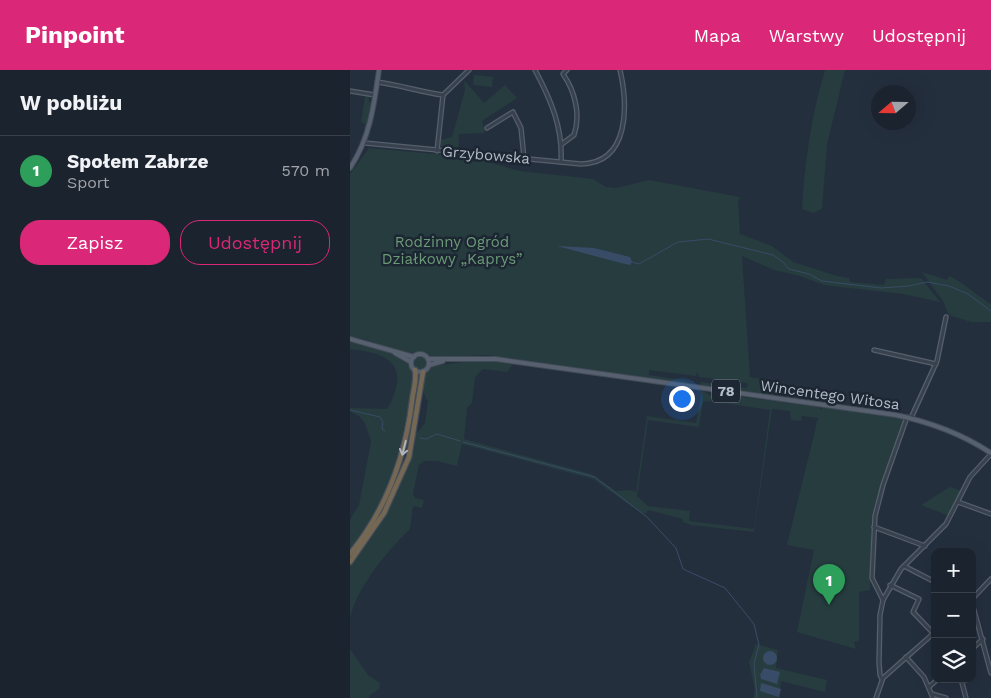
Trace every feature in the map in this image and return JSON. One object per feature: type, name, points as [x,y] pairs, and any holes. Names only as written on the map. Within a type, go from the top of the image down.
[{"type":"highway","points":[[350,562],[352,554],[376,517],[398,469],[410,414],[415,370]]},
{"type":"highway","points":[[352,554],[384,513],[409,457],[423,372]]},
{"type":"main road","points":[[350,168],[364,143],[376,95],[379,70]]},
{"type":"main road","name":"78","points":[[350,339],[414,357],[422,354],[428,359]]},
{"type":"main road","name":"78","points":[[389,350],[411,362]]},
{"type":"main road","points":[[414,357],[411,362],[415,370],[423,372],[428,365],[428,359]]},
{"type":"main road","name":"Wincentego Witosa","points":[[428,359],[496,359],[909,417],[953,432],[991,453]]},
{"type":"main road","name":"Wincentego Witosa","points":[[428,365],[450,359]]},
{"type":"street","points":[[437,151],[443,95],[469,70]]},
{"type":"street","points":[[535,70],[552,103],[562,144],[561,162]]},
{"type":"street","points":[[562,144],[570,138],[576,129],[576,108],[571,86],[563,74],[567,70]]},
{"type":"street","name":"Grzybowska","points":[[364,143],[588,164],[606,157],[616,147],[622,132],[624,94],[620,70]]},
{"type":"street","points":[[378,82],[443,95]]},
{"type":"street","points":[[350,91],[376,95]]},
{"type":"street","points":[[487,128],[513,112],[521,128],[524,158]]},
{"type":"street","points":[[883,600],[872,578],[874,527],[882,489],[909,417],[936,364],[946,317]]},
{"type":"street","points":[[874,350],[936,364]]},
{"type":"street","points":[[882,679],[879,658],[880,615],[883,600],[890,585],[904,566],[946,524],[970,477],[991,453]]},
{"type":"street","points":[[958,502],[991,514]]},
{"type":"street","points":[[874,527],[925,546]]},
{"type":"street","points":[[904,566],[931,580]]},
{"type":"street","points":[[976,595],[991,579]]},
{"type":"street","points":[[890,585],[919,599],[913,612],[931,630]]},
{"type":"street","points":[[976,616],[991,673]]},
{"type":"street","points":[[876,698],[882,679],[931,636]]},
{"type":"street","points":[[976,645],[983,639]]},
{"type":"street","points":[[906,657],[921,673],[932,696],[946,698]]},
{"type":"street","points":[[929,687],[934,683]]},
{"type":"street","points":[[962,683],[966,698]]},
{"type":"green space","points":[[825,70],[845,70],[827,144],[822,209],[813,213],[802,209],[803,191],[812,122]]},
{"type":"green space","points":[[474,75],[493,77],[492,87],[473,85]]},
{"type":"green space","points":[[464,80],[484,103],[505,85],[517,98],[482,121],[485,133],[459,134],[458,150],[444,148],[440,145],[441,140],[452,137],[465,90]]},
{"type":"green space","points":[[365,96],[369,96],[369,101],[372,103],[367,130],[364,129],[365,124],[361,122]]},
{"type":"green space","name":"Rodzinny Ogród Działkowy „Kaprys”","points":[[369,148],[470,157],[520,171],[593,179],[606,187],[616,188],[649,180],[740,197],[738,202],[740,234],[772,246],[793,262],[849,278],[850,282],[884,285],[886,279],[921,278],[940,302],[903,294],[824,285],[800,276],[774,270],[742,256],[750,377],[786,383],[789,396],[909,415],[701,385],[700,382],[746,388],[748,385],[747,383],[699,377],[697,372],[696,376],[649,370],[649,375],[696,382],[681,383],[487,355],[430,358],[424,353],[409,354],[364,339],[350,337],[350,174]]},
{"type":"green space","points":[[922,272],[947,280],[949,276],[991,304],[991,322],[971,322],[949,315],[943,301]]},
{"type":"green space","points":[[350,342],[380,349],[407,361],[414,377],[400,446],[386,490],[365,530],[350,549],[350,520],[359,505],[371,442],[365,423],[360,417],[350,411],[350,408],[387,409],[395,391],[397,380],[396,371],[386,359],[370,352],[350,349]]},
{"type":"green space","points":[[417,356],[423,356],[427,363],[423,370],[417,370],[413,366],[413,360]]},
{"type":"green space","points":[[480,360],[513,364],[507,372],[483,369],[475,377],[472,403],[467,408],[464,439],[591,474],[616,491],[632,490],[636,492],[647,416],[696,423],[702,390],[711,396],[712,402],[703,401],[699,427],[648,420],[637,496],[648,506],[690,511],[689,521],[754,529],[770,410],[717,402],[724,395],[816,406],[822,410],[822,406],[905,419],[883,479],[873,515],[870,590],[859,592],[859,641],[854,642],[856,649],[797,632],[814,550],[787,545],[818,418],[802,416],[801,421],[791,420],[790,411],[772,409],[754,532],[691,525],[683,522],[683,519],[648,510],[646,513],[641,513],[593,479],[462,444],[457,466],[437,461],[424,461],[419,465],[413,494],[415,498],[424,500],[422,508],[413,506],[410,529],[392,548],[366,582],[353,607],[350,619],[350,566],[376,531],[393,501],[414,451],[416,434],[425,423],[428,400],[421,385],[422,375],[431,366]]},
{"type":"green space","points":[[950,487],[962,491],[949,516],[921,505]]},
{"type":"green space","points":[[756,644],[778,650],[776,668],[827,680],[825,692],[781,681],[779,697],[782,698],[753,698],[755,690],[749,662]]},
{"type":"green space","points":[[350,649],[368,675],[380,683],[379,689],[369,696],[370,698],[350,698]]},
{"type":"water","points":[[557,246],[594,248],[630,257],[632,262],[630,265]]},
{"type":"water","points":[[767,651],[773,651],[777,658],[773,665],[767,665],[763,661],[763,655]]},
{"type":"water","points":[[764,668],[780,672],[777,684],[761,679],[760,675]]},
{"type":"water","points":[[761,683],[781,689],[779,697],[760,691]]},
{"type":"waterway","points":[[632,262],[639,264],[678,242],[708,239],[773,255],[789,269],[809,274],[822,281],[881,288],[909,286],[927,282],[949,286],[968,294],[991,311]]},
{"type":"waterway","points":[[350,410],[380,417],[383,422],[382,429],[385,431]]},
{"type":"waterway","points":[[420,438],[426,439],[437,434],[460,441]]},
{"type":"waterway","points":[[463,442],[595,477],[647,517],[676,548],[683,569],[725,588],[754,624],[759,645],[754,663],[757,698]]},
{"type":"place","name":"Społem Zabrze","points":[[829,605]]}]
